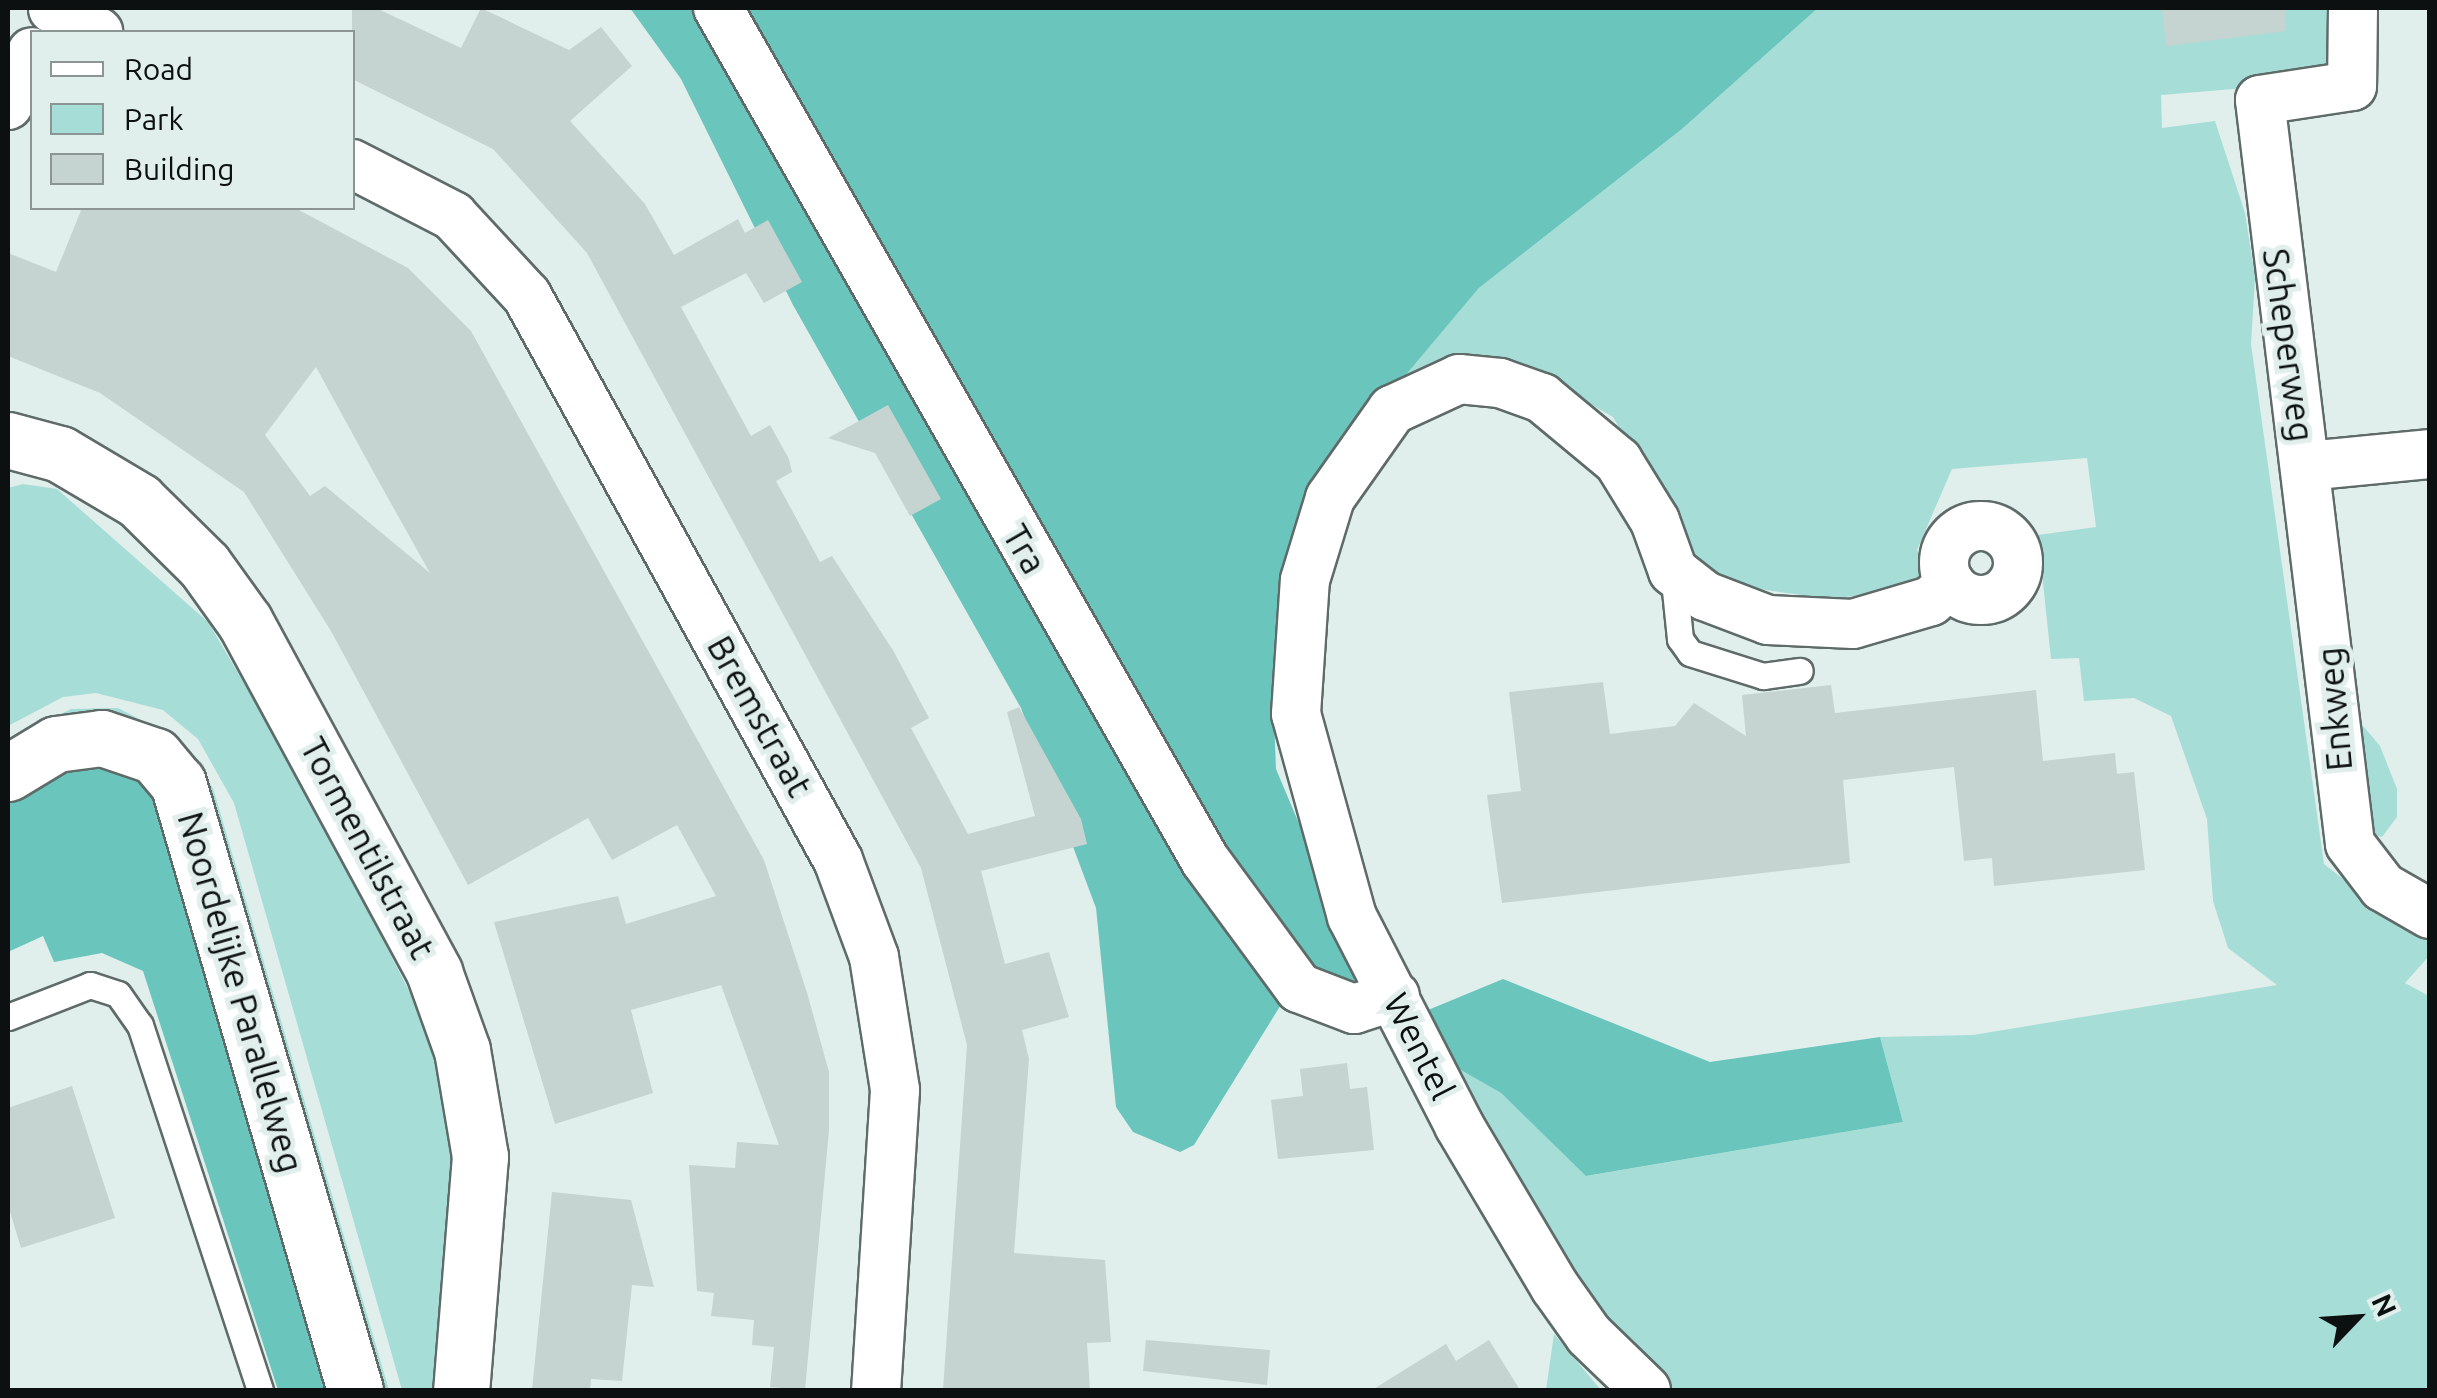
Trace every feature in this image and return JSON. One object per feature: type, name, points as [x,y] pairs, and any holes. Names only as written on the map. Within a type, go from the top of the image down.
[{"type":"street","name":"Tra","points":[[718,8],[1205,860],[1299,988],[1354,1009],[1395,996]]},
{"type":"street","name":"Scheperweg","points":[[2353,8],[2352,86],[2260,100],[2306,466],[2430,454]]},
{"type":"street","points":[[49,16],[92,30]]},
{"type":"street","points":[[8,105],[30,56]]},
{"type":"street","name":"Bremstraat","points":[[355,166],[453,216],[527,296],[838,860],[874,958],[895,1090],[876,1390]]},
{"type":"street","name":"Wentel","points":[[1646,1390],[1588,1335],[1554,1286],[1459,1125],[1352,917],[1322,833],[1297,730],[1296,656],[1305,580],[1330,498],[1392,410],[1459,379],[1542,398],[1590,434],[1638,490],[1673,570]]},
{"type":"street","name":"Tormentilstraat","points":[[8,440],[60,454],[139,501],[204,566],[245,622],[434,972],[462,1050],[480,1156],[461,1390]]},
{"type":"street","name":"Enkweg","points":[[2306,466],[2350,844],[2383,887],[2430,914]]},
{"type":"street","points":[[1673,570],[1705,596],[1768,620],[1889,617],[1931,601],[1950,583]]},
{"type":"street","name":"Noordelijke Parallelweg","points":[[8,773],[56,744],[102,738],[155,756],[178,783],[355,1390]]},
{"type":"lane","points":[[1673,570],[1680,639],[1690,653],[1763,676],[1800,671]]},
{"type":"lane","points":[[8,1017],[90,985],[118,994],[140,1026],[260,1390]]},
{"type":"green space","points":[[1818,8],[2334,8],[2330,81],[2161,95],[2162,128],[2215,121],[2245,213],[2255,277],[2251,344],[2324,864],[2366,897],[2429,927],[2429,956],[2405,983],[2429,996],[2429,1390],[1664,1390],[1561,1268],[1438,1057],[1501,1093],[1587,1176],[1903,1122],[1880,1037],[1973,1035],[2277,985],[2228,948],[2213,901],[2207,819],[2171,716],[2134,698],[2084,701],[2079,658],[2051,659],[2038,535],[2096,527],[2087,458],[1952,469],[1917,550],[1928,573],[1877,593],[1830,599],[1752,588],[1713,573],[1691,555],[1613,417],[1561,387],[1529,377],[1362,427],[1479,288],[1682,129]]},
{"type":"green space","points":[[23,484],[57,489],[208,622],[304,785],[408,989],[442,1067],[454,1161],[438,1390],[402,1390],[234,803],[198,739],[163,710],[96,693],[63,697],[8,726],[8,488]]},
{"type":"green space","points":[[118,708],[172,736],[213,788],[389,1390],[375,1390],[198,782],[8,742],[71,709]]},
{"type":"green space","points":[[2358,720],[2380,746],[2397,789],[2397,817],[2382,837],[2371,834]]},
{"type":"green space","points":[[1554,1334],[1601,1390],[1546,1390]]},
{"type":"shaded area","points":[[630,8],[697,8],[1287,995],[1194,1145],[1180,1152],[1133,1132],[1116,1107],[1096,908],[1021,708],[793,305],[681,79]]},
{"type":"shaded area","points":[[738,8],[1818,8],[1682,129],[1479,288],[1362,427],[1288,603],[1273,694],[1276,769],[1367,985],[1335,987],[1307,973],[1253,899]]},
{"type":"shaded area","points":[[64,759],[107,760],[149,789],[172,831],[333,1390],[278,1390],[143,971],[102,953],[54,962],[43,936],[8,952],[8,794]]},
{"type":"shaded area","points":[[1503,979],[1710,1062],[1880,1037],[1903,1122],[1586,1176],[1501,1093],[1438,1057],[1416,1015]]},
{"type":"building","points":[[352,8],[376,8],[461,48],[481,8],[569,50],[601,27],[632,66],[570,121],[645,204],[674,255],[738,219],[745,233],[768,220],[802,282],[764,303],[746,273],[681,307],[751,436],[770,425],[789,459],[792,472],[776,481],[820,562],[832,556],[894,652],[929,718],[911,728],[968,834],[1035,816],[1007,712],[1019,707],[1081,819],[1087,844],[981,871],[1005,964],[1049,952],[1069,1017],[1022,1030],[1029,1059],[1014,1253],[1105,1260],[1111,1342],[1087,1343],[1090,1390],[943,1390],[967,1045],[921,868],[587,253],[493,149],[355,80]]},
{"type":"building","points":[[2162,8],[2285,8],[2286,31],[2166,46]]},
{"type":"building","points":[[81,210],[299,210],[408,268],[471,331],[764,860],[808,996],[829,1072],[829,1130],[805,1390],[770,1387],[774,1347],[752,1345],[754,1320],[711,1316],[714,1293],[697,1291],[689,1165],[735,1168],[737,1142],[779,1145],[721,985],[631,1010],[653,1093],[555,1124],[494,922],[618,896],[626,924],[716,896],[677,825],[612,860],[588,818],[468,885],[331,631],[244,492],[100,393],[8,356],[8,253],[56,272]],"holes":[[[316,367],[430,573],[325,486],[310,496],[265,435]]]},
{"type":"building","points":[[888,405],[941,499],[910,516],[875,453],[828,438]]},
{"type":"building","points":[[1603,682],[1610,734],[1675,726],[1694,703],[1746,736],[1742,695],[1831,685],[1835,713],[2036,690],[2043,761],[2115,753],[2117,774],[2134,772],[2145,870],[1994,886],[1992,858],[1964,861],[1954,767],[1843,780],[1850,863],[1502,903],[1487,795],[1521,791],[1509,692]]},
{"type":"building","points":[[1347,1063],[1350,1089],[1367,1087],[1374,1150],[1278,1159],[1271,1100],[1303,1096],[1300,1069]]},
{"type":"building","points":[[72,1086],[115,1218],[21,1248],[8,1205],[8,1108]]},
{"type":"building","points":[[552,1192],[631,1200],[654,1287],[632,1285],[622,1381],[591,1379],[590,1390],[532,1390]]},
{"type":"building","points":[[1146,1340],[1270,1350],[1267,1385],[1143,1371]]},
{"type":"building","points":[[1489,1340],[1520,1390],[1372,1390],[1446,1344],[1456,1361]]}]
